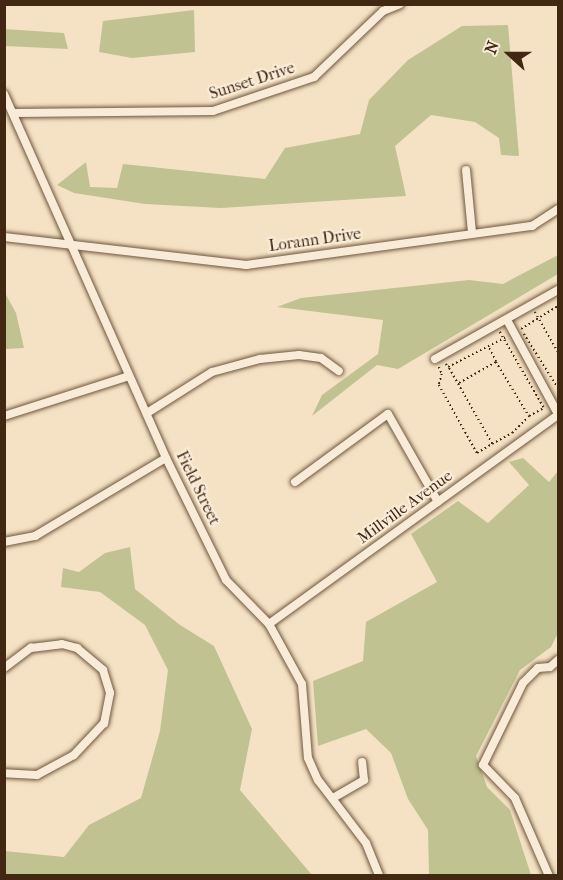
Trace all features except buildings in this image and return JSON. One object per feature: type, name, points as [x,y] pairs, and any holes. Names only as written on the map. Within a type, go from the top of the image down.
[{"type":"street","name":"Sunset Drive","points":[[14,113],[213,111],[314,77],[382,8],[400,4]]},
{"type":"street","name":"Field Street","points":[[4,94],[166,458],[226,580],[269,624],[302,684],[308,758],[333,798],[366,843],[379,876]]},
{"type":"street","points":[[466,170],[472,232]]},
{"type":"street","name":"Lorann Drive","points":[[4,237],[246,265],[472,232],[532,226],[558,209]]},
{"type":"street","points":[[439,358],[558,290]]},
{"type":"street","points":[[509,319],[558,415]]},
{"type":"street","points":[[147,413],[212,372],[237,363],[299,355],[321,358],[339,371]]},
{"type":"street","points":[[4,416],[129,376]]},
{"type":"street","points":[[295,482],[388,414],[438,502]]},
{"type":"street","name":"Millville Avenue","points":[[269,624],[558,415]]},
{"type":"street","points":[[4,542],[35,536],[166,458]]},
{"type":"street","points":[[4,668],[31,648],[62,644],[77,648],[103,670],[110,693],[104,723],[74,754],[37,774],[4,773]]},
{"type":"street","points":[[549,876],[515,798],[483,765],[523,683],[538,668],[550,667],[558,660]]},
{"type":"street","points":[[333,798],[364,780],[362,762]]},
{"type":"path","points":[[531,306],[558,352]]},
{"type":"path","points":[[448,368],[558,306]]},
{"type":"path","points":[[509,319],[517,331],[528,336],[558,388]]},
{"type":"path","points":[[496,326],[544,408]]},
{"type":"path","points":[[488,346],[529,416]]},
{"type":"path","points":[[439,358],[458,384],[492,444]]},
{"type":"path","points":[[439,358],[442,374],[439,385],[477,453],[512,433],[529,416],[544,408],[550,409],[552,402]]},
{"type":"path","points":[[458,384],[496,362]]},
{"type":"green space","points":[[194,10],[195,52],[132,58],[99,52],[103,21]]},
{"type":"green space","points":[[508,25],[519,156],[501,155],[499,138],[475,122],[431,115],[395,146],[406,196],[221,208],[145,204],[74,193],[57,185],[86,162],[90,187],[117,188],[123,164],[265,179],[285,148],[360,134],[369,100],[408,60],[462,26]]},
{"type":"green space","points":[[4,29],[64,33],[68,49],[5,46]]},
{"type":"green space","points":[[558,255],[558,274],[398,369],[377,365],[312,416],[322,395],[378,354],[383,320],[277,307],[301,298],[469,280],[503,284]]},
{"type":"green space","points":[[5,293],[16,313],[24,348],[5,349]]},
{"type":"green space","points":[[523,458],[549,482],[558,471],[558,633],[551,647],[520,670],[476,756],[487,787],[510,810],[531,875],[429,875],[428,830],[408,799],[391,753],[366,729],[318,746],[313,681],[363,661],[366,622],[437,582],[411,534],[458,501],[488,523],[529,485],[509,462]]},
{"type":"green space","points":[[130,547],[135,589],[180,625],[214,646],[252,729],[240,790],[312,875],[5,875],[5,851],[64,857],[89,825],[141,798],[160,731],[168,670],[145,625],[100,592],[61,587],[63,568],[79,572],[105,553]]}]
